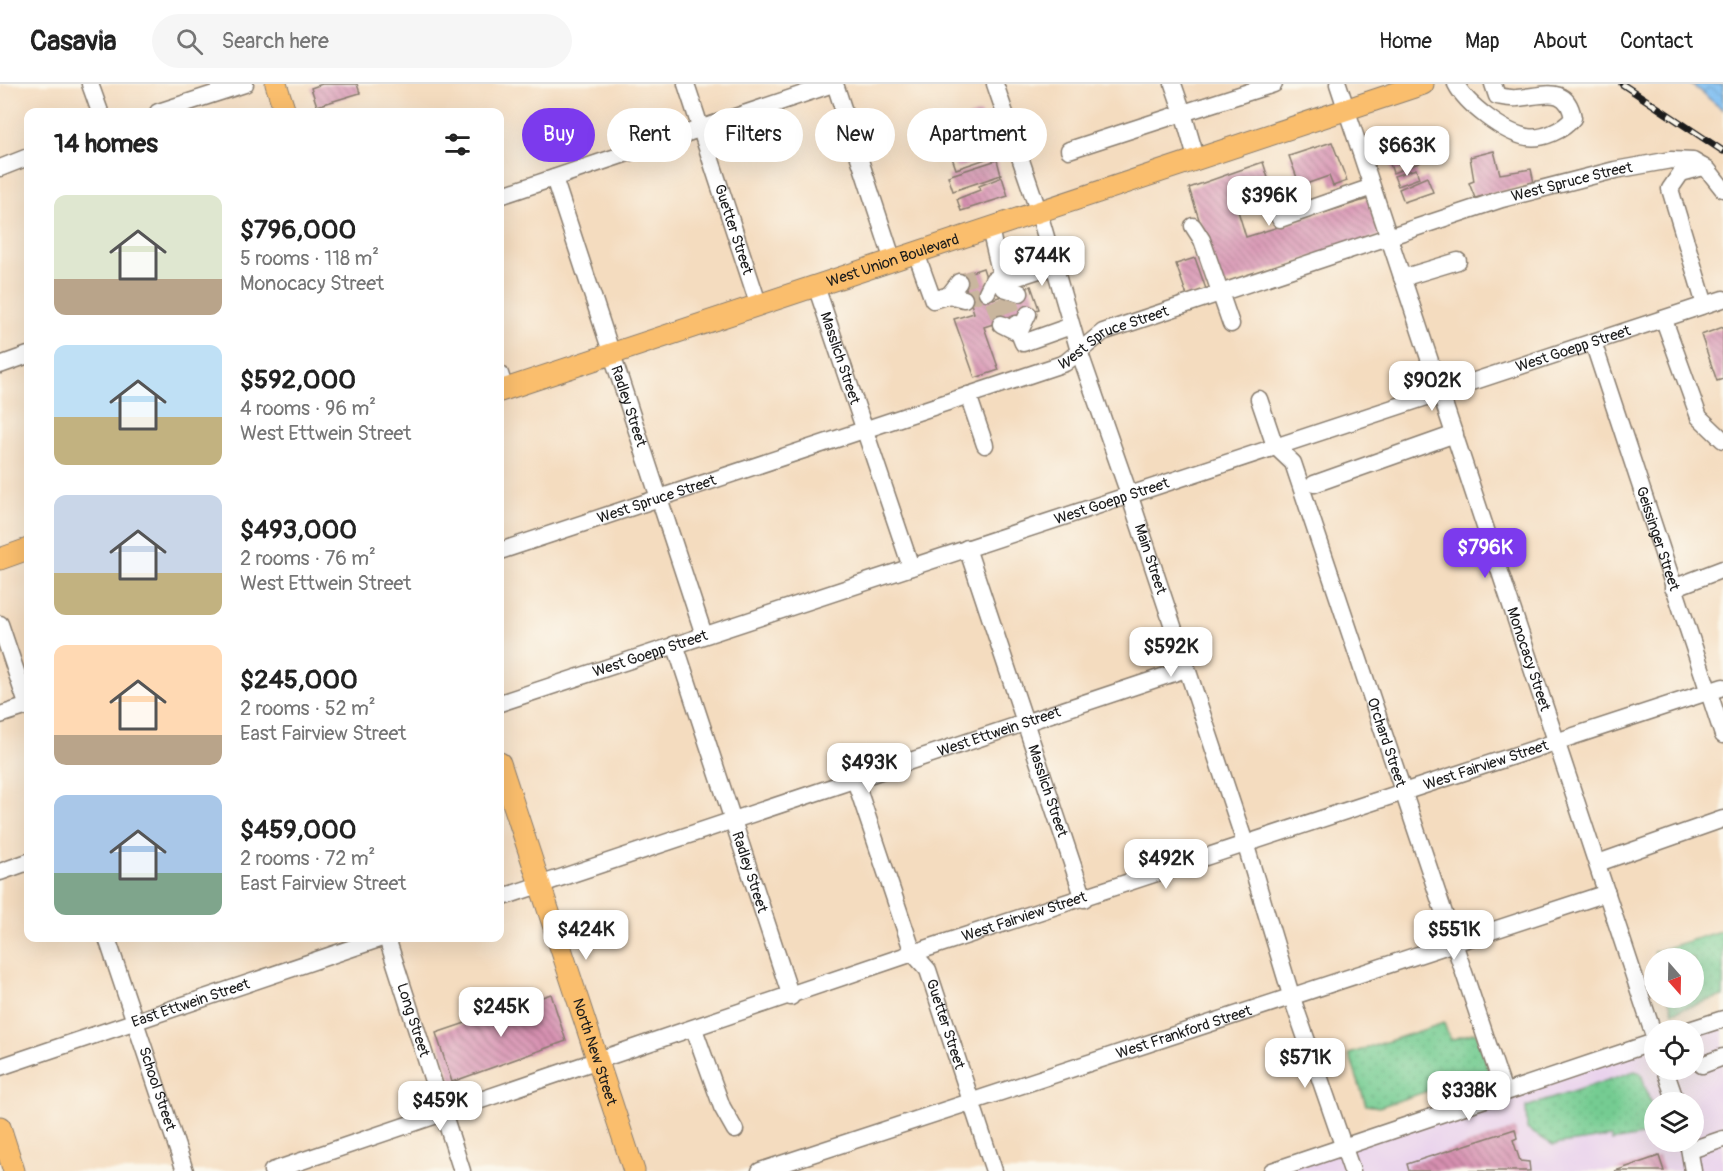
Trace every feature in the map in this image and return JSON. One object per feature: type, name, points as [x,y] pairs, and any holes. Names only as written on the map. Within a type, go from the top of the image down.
[{"type":"main road","points":[[276,84],[284,108]]},
{"type":"main road","name":"West Union Boulevard","points":[[504,384],[612,355],[1423,84]]},
{"type":"main road","points":[[0,559],[24,550]]},
{"type":"main road","name":"North New Street","points":[[504,775],[634,1171]]},
{"type":"main road","points":[[0,1127],[14,1171]]},
{"type":"street","points":[[90,84],[99,108]]},
{"type":"street","points":[[170,108],[245,84]]},
{"type":"street","name":"Guetter Street","points":[[686,84],[759,306]]},
{"type":"street","points":[[504,195],[834,84],[893,261]]},
{"type":"street","name":"Main Street","points":[[995,84],[1039,213],[1078,351],[1130,494],[1246,846],[1291,995],[1352,1171]]},
{"type":"street","points":[[1173,84],[1197,161]]},
{"type":"street","points":[[1069,150],[1274,84]]},
{"type":"street","name":"Monocacy Street","points":[[1338,84],[1649,1020]]},
{"type":"street","points":[[1456,84],[1462,96],[1474,107],[1528,138],[1566,127],[1573,118],[1571,104],[1562,95],[1548,91],[1516,99],[1495,90],[1474,107]]},
{"type":"street","points":[[0,168],[24,159]]},
{"type":"street","name":"West Spruce Street","points":[[504,550],[1065,363],[1103,332],[1502,199],[1615,170],[1671,160],[1694,161],[1703,167]]},
{"type":"street","points":[[1705,305],[1670,189],[1681,173],[1703,167],[1723,189]]},
{"type":"street","name":"Radley Street","points":[[554,178],[704,635]]},
{"type":"street","points":[[1280,219],[1372,187]]},
{"type":"street","points":[[1193,226],[1202,240],[1231,324]]},
{"type":"street","points":[[990,229],[997,252],[998,288],[1018,277],[1054,265]]},
{"type":"street","points":[[916,254],[933,300],[958,292]]},
{"type":"street","points":[[1402,278],[1458,261]]},
{"type":"street","name":"Masslich Street","points":[[816,286],[911,567]]},
{"type":"street","name":"West Goepp Street","points":[[504,702],[1723,299]]},
{"type":"street","points":[[1664,320],[1699,417],[1723,440]]},
{"type":"street","points":[[1016,322],[1023,343],[1071,326]]},
{"type":"street","name":"Geissinger Street","points":[[1593,342],[1673,588],[1716,689],[1723,735]]},
{"type":"street","points":[[0,365],[24,356]]},
{"type":"street","points":[[968,395],[985,445]]},
{"type":"street","name":"Orchard Street","points":[[1259,399],[1275,446],[1293,463],[1504,1092]]},
{"type":"street","points":[[1314,484],[1455,434]]},
{"type":"street","name":"Masslich Street","points":[[967,548],[1084,899]]},
{"type":"street","points":[[1673,588],[1723,569]]},
{"type":"street","points":[[0,624],[24,694]]},
{"type":"street","name":"Radley Street","points":[[675,644],[791,997]]},
{"type":"street","name":"West Ettwein Street","points":[[541,884],[1186,669]]},
{"type":"street","name":"West Fairview Street","points":[[272,1171],[791,997],[913,953],[1246,846],[1716,689]]},
{"type":"street","points":[[0,716],[24,707]]},
{"type":"street","name":"Guetter Street","points":[[855,780],[913,953],[928,970],[994,1171]]},
{"type":"street","points":[[1598,863],[1723,819]]},
{"type":"street","points":[[0,872],[24,863]]},
{"type":"street","points":[[504,897],[541,884]]},
{"type":"street","name":"West Frankford Street","points":[[761,1171],[1607,893]]},
{"type":"street","name":"School Street","points":[[108,942],[185,1171]]},
{"type":"street","name":"East Ettwein Street","points":[[0,1067],[370,942]]},
{"type":"street","name":"Long Street","points":[[388,942],[462,1171]]},
{"type":"street","points":[[1704,1025],[1723,1019]]},
{"type":"street","points":[[694,1029],[722,1107],[735,1130]]},
{"type":"street","points":[[1272,1171],[1644,1045]]},
{"type":"street","points":[[1704,1064],[1723,1057]]},
{"type":"street","points":[[1704,1143],[1723,1139]]},
{"type":"street","points":[[1691,1152],[1693,1171]]},
{"type":"shaded area","points":[[1723,1020],[1723,1171],[1270,1171],[1644,1045],[1644,1080],[1704,1080],[1704,1027]]},
{"type":"green space","points":[[1723,930],[1723,996],[1704,1002],[1704,948],[1667,948]]},
{"type":"green space","points":[[1672,1008],[1686,1008],[1673,1012]]},
{"type":"green space","points":[[1444,1023],[1450,1040],[1476,1032],[1489,1071],[1379,1107],[1366,1105],[1349,1054]]},
{"type":"green space","points":[[1635,1071],[1641,1073],[1647,1092],[1644,1092],[1644,1136],[1612,1141],[1611,1137],[1553,1145],[1527,1129],[1526,1107]]},
{"type":"water","points":[[1691,84],[1723,84],[1723,110]]},
{"type":"building","points":[[322,84],[357,84],[360,93],[317,106],[311,88]]},
{"type":"building","points":[[1420,138],[1423,148],[1387,161],[1383,150]]},
{"type":"building","points":[[1332,142],[1347,181],[1333,186],[1329,176],[1300,186],[1289,156]]},
{"type":"building","points":[[1494,151],[1500,174],[1531,169],[1534,183],[1475,198],[1469,183],[1474,181],[1470,157]]},
{"type":"building","points":[[1418,153],[1421,162],[1393,173],[1390,164]]},
{"type":"building","points":[[954,162],[977,162],[956,169]]},
{"type":"building","points":[[991,162],[998,162],[1001,175],[953,191],[948,176]]},
{"type":"building","points":[[1263,162],[1274,197],[1238,211],[1246,237],[1368,199],[1380,236],[1220,285],[1189,188]]},
{"type":"building","points":[[1416,169],[1419,178],[1398,186],[1394,176]]},
{"type":"building","points":[[1002,177],[1008,196],[961,211],[957,199],[980,190],[979,186]]},
{"type":"building","points":[[1427,177],[1433,192],[1404,202],[1399,189]]},
{"type":"building","points":[[1195,258],[1206,289],[1187,296],[1176,264]]},
{"type":"building","points":[[983,268],[993,299],[1031,286],[1039,309],[984,327],[999,370],[975,378],[954,319],[974,313],[962,275]]},
{"type":"building","points":[[1723,327],[1723,379],[1717,381],[1701,335]]},
{"type":"building","points":[[551,994],[566,1041],[452,1082],[436,1033]]},
{"type":"building","points":[[1515,1129],[1517,1138],[1513,1140],[1520,1161],[1529,1162],[1530,1171],[1409,1171],[1407,1164]]},
{"type":"building","points":[[1659,1156],[1664,1171],[1615,1171]]},
{"type":"tunnel","points":[[959,282],[981,275]]},
{"type":"tunnel","points":[[964,299],[987,292]]},
{"type":"tunnel","points":[[1007,296],[1015,319]]},
{"type":"tunnel","points":[[993,301],[1001,324]]},
{"type":"railway","points":[[1622,84],[1723,151]]}]
